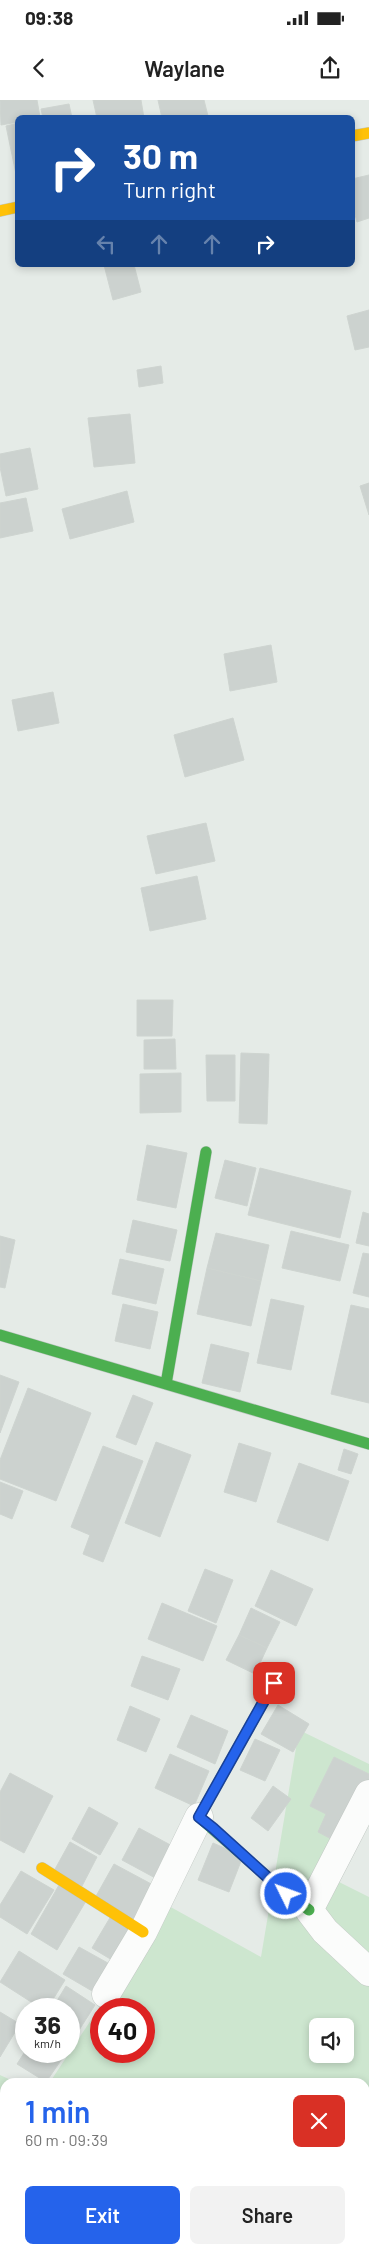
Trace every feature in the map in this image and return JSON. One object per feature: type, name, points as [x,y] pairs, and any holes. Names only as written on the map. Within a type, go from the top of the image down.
[{"type":"street","points":[[355,135],[369,133]]},
{"type":"street","points":[[0,211],[15,208]]},
{"type":"street","points":[[166,1384],[206,1152]]},
{"type":"street","points":[[0,1335],[369,1444]]},
{"type":"street","points":[[106,1994],[143,1932],[199,1817],[274,1683]]},
{"type":"street","points":[[309,1910],[369,1794]]},
{"type":"street","points":[[199,1817],[286,1894],[309,1910],[325,1931],[369,1972]]},
{"type":"street","points":[[42,1868],[143,1932]]},
{"type":"green space","points":[[299,1730],[369,1764],[369,1797],[335,1880],[369,1897],[369,2078],[53,2078],[63,2063],[80,2063],[80,2037],[90,2021],[90,2063],[155,2063],[155,1998],[106,1998],[167,1905],[261,1957]]},
{"type":"building","points":[[0,100],[37,100],[40,115],[15,115],[15,123],[1,125]]},
{"type":"building","points":[[93,100],[141,100],[144,115],[96,115]]},
{"type":"building","points":[[158,100],[204,100],[208,115],[161,115]]},
{"type":"building","points":[[69,104],[71,115],[42,115],[41,109]]},
{"type":"building","points":[[15,124],[15,169],[6,126]]},
{"type":"building","points":[[369,175],[369,218],[357,222],[355,214],[355,178]]},
{"type":"building","points":[[105,267],[135,267],[141,292],[113,300]]},
{"type":"building","points":[[369,310],[369,347],[355,350],[347,316]]},
{"type":"building","points":[[161,366],[163,383],[139,387],[137,370]]},
{"type":"building","points":[[130,414],[135,463],[94,467],[88,418]]},
{"type":"building","points":[[30,448],[38,489],[6,496],[0,467],[0,454]]},
{"type":"building","points":[[369,483],[369,515],[360,486]]},
{"type":"building","points":[[127,491],[134,522],[70,539],[62,509]]},
{"type":"building","points":[[26,498],[33,531],[0,538],[0,503]]},
{"type":"building","points":[[271,645],[277,682],[230,691],[224,654]]},
{"type":"building","points":[[53,692],[59,723],[18,731],[12,700]]},
{"type":"building","points":[[233,718],[244,760],[185,777],[174,735]]},
{"type":"building","points":[[206,823],[215,861],[156,874],[147,836]]},
{"type":"building","points":[[197,876],[206,919],[150,931],[141,888]]},
{"type":"building","points":[[137,1000],[173,1000],[172,1036],[137,1036]]},
{"type":"building","points":[[175,1039],[176,1069],[144,1069],[144,1040]]},
{"type":"building","points":[[241,1053],[269,1054],[267,1124],[239,1123]]},
{"type":"building","points":[[206,1055],[235,1055],[235,1101],[207,1101]]},
{"type":"building","points":[[181,1073],[181,1112],[140,1113],[140,1074]]},
{"type":"building","points":[[147,1145],[187,1153],[176,1208],[137,1200]]},
{"type":"building","points":[[225,1160],[256,1168],[247,1206],[215,1198]]},
{"type":"building","points":[[260,1168],[351,1191],[340,1238],[248,1215]]},
{"type":"building","points":[[363,1212],[369,1214],[369,1246],[356,1243]]},
{"type":"building","points":[[133,1220],[177,1230],[170,1261],[126,1252]]},
{"type":"building","points":[[291,1231],[349,1245],[340,1281],[282,1268]]},
{"type":"building","points":[[216,1233],[269,1245],[261,1281],[207,1268]]},
{"type":"building","points":[[0,1236],[15,1240],[5,1288],[0,1287]]},
{"type":"building","points":[[363,1253],[369,1254],[369,1297],[353,1293]]},
{"type":"building","points":[[120,1259],[164,1269],[156,1304],[112,1294]]},
{"type":"building","points":[[207,1268],[261,1281],[251,1326],[197,1314]]},
{"type":"building","points":[[271,1299],[304,1306],[291,1370],[257,1363]]},
{"type":"building","points":[[123,1304],[158,1312],[150,1349],[115,1341]]},
{"type":"building","points":[[351,1305],[369,1309],[369,1403],[331,1394]]},
{"type":"building","points":[[211,1344],[249,1353],[240,1392],[202,1383]]},
{"type":"building","points":[[0,1375],[19,1382],[0,1433]]},
{"type":"building","points":[[28,1388],[91,1413],[56,1501],[0,1479],[0,1460]]},
{"type":"building","points":[[133,1395],[153,1403],[136,1445],[116,1437]]},
{"type":"building","points":[[156,1442],[191,1455],[160,1537],[125,1523]]},
{"type":"building","points":[[239,1443],[271,1453],[256,1502],[224,1492]]},
{"type":"building","points":[[103,1446],[143,1461],[103,1562],[83,1554],[90,1535],[71,1527]]},
{"type":"building","points":[[344,1449],[358,1454],[351,1474],[338,1470]]},
{"type":"building","points":[[299,1463],[349,1481],[328,1541],[277,1522]]},
{"type":"building","points":[[0,1482],[23,1491],[12,1519],[0,1514]]},
{"type":"building","points":[[205,1569],[233,1580],[216,1623],[188,1611]]},
{"type":"building","points":[[271,1570],[313,1589],[296,1626],[255,1606]]},
{"type":"building","points":[[162,1603],[217,1626],[203,1661],[148,1639]]},
{"type":"building","points":[[251,1608],[280,1622],[267,1648],[239,1635]]},
{"type":"building","points":[[239,1635],[267,1648],[255,1674],[226,1660]]},
{"type":"building","points":[[142,1656],[180,1669],[168,1700],[131,1686]]},
{"type":"building","points":[[278,1705],[309,1724],[293,1752],[261,1734]]},
{"type":"building","points":[[130,1706],[160,1719],[146,1752],[117,1740]]},
{"type":"building","points":[[191,1715],[228,1731],[215,1764],[177,1747]]},
{"type":"building","points":[[255,1739],[280,1750],[265,1781],[240,1770]]},
{"type":"building","points":[[170,1754],[209,1771],[194,1806],[155,1788]]},
{"type":"building","points":[[334,1757],[369,1774],[369,1782],[339,1843],[318,1832],[326,1814],[310,1806]]},
{"type":"building","points":[[10,1773],[53,1796],[24,1853],[0,1840],[0,1792]]},
{"type":"building","points":[[273,1786],[291,1799],[268,1831],[251,1818]]},
{"type":"building","points":[[89,1807],[118,1823],[100,1855],[72,1839]]},
{"type":"building","points":[[139,1828],[176,1848],[159,1880],[122,1860]]},
{"type":"building","points":[[70,1842],[97,1857],[82,1886],[54,1871]]},
{"type":"building","points":[[213,1843],[243,1856],[229,1892],[198,1880]]},
{"type":"building","points":[[114,1864],[155,1886],[136,1920],[95,1898]]},
{"type":"building","points":[[21,1871],[54,1890],[27,1934],[0,1917],[0,1905]]},
{"type":"building","points":[[59,1885],[86,1901],[57,1950],[31,1934]]},
{"type":"building","points":[[111,1916],[136,1931],[117,1963],[92,1948]]},
{"type":"building","points":[[79,1947],[115,1967],[99,1995],[63,1974]]},
{"type":"building","points":[[19,1951],[65,1980],[54,1998],[25,1998],[0,1982]]},
{"type":"building","points":[[66,1986],[90,2002],[90,2013],[80,2029],[80,1998],[59,1998]]},
{"type":"building","points":[[0,2012],[15,2021],[15,2032],[0,2057]]},
{"type":"building","points":[[18,2063],[59,2063],[49,2078],[40,2078]]},
{"type":"traffic: fast","points":[[166,1384],[206,1152]]},
{"type":"traffic: fast","points":[[0,1335],[369,1444]]},
{"type":"traffic: fast","points":[[274,1683],[199,1817],[280,1888],[309,1910]]},
{"type":"traffic: slow","points":[[355,135],[369,133]]},
{"type":"traffic: slow","points":[[0,211],[15,208]]},
{"type":"traffic: slow","points":[[42,1868],[143,1932]]},
{"type":"route","points":[[274,1683],[199,1817],[286,1894]]}]
